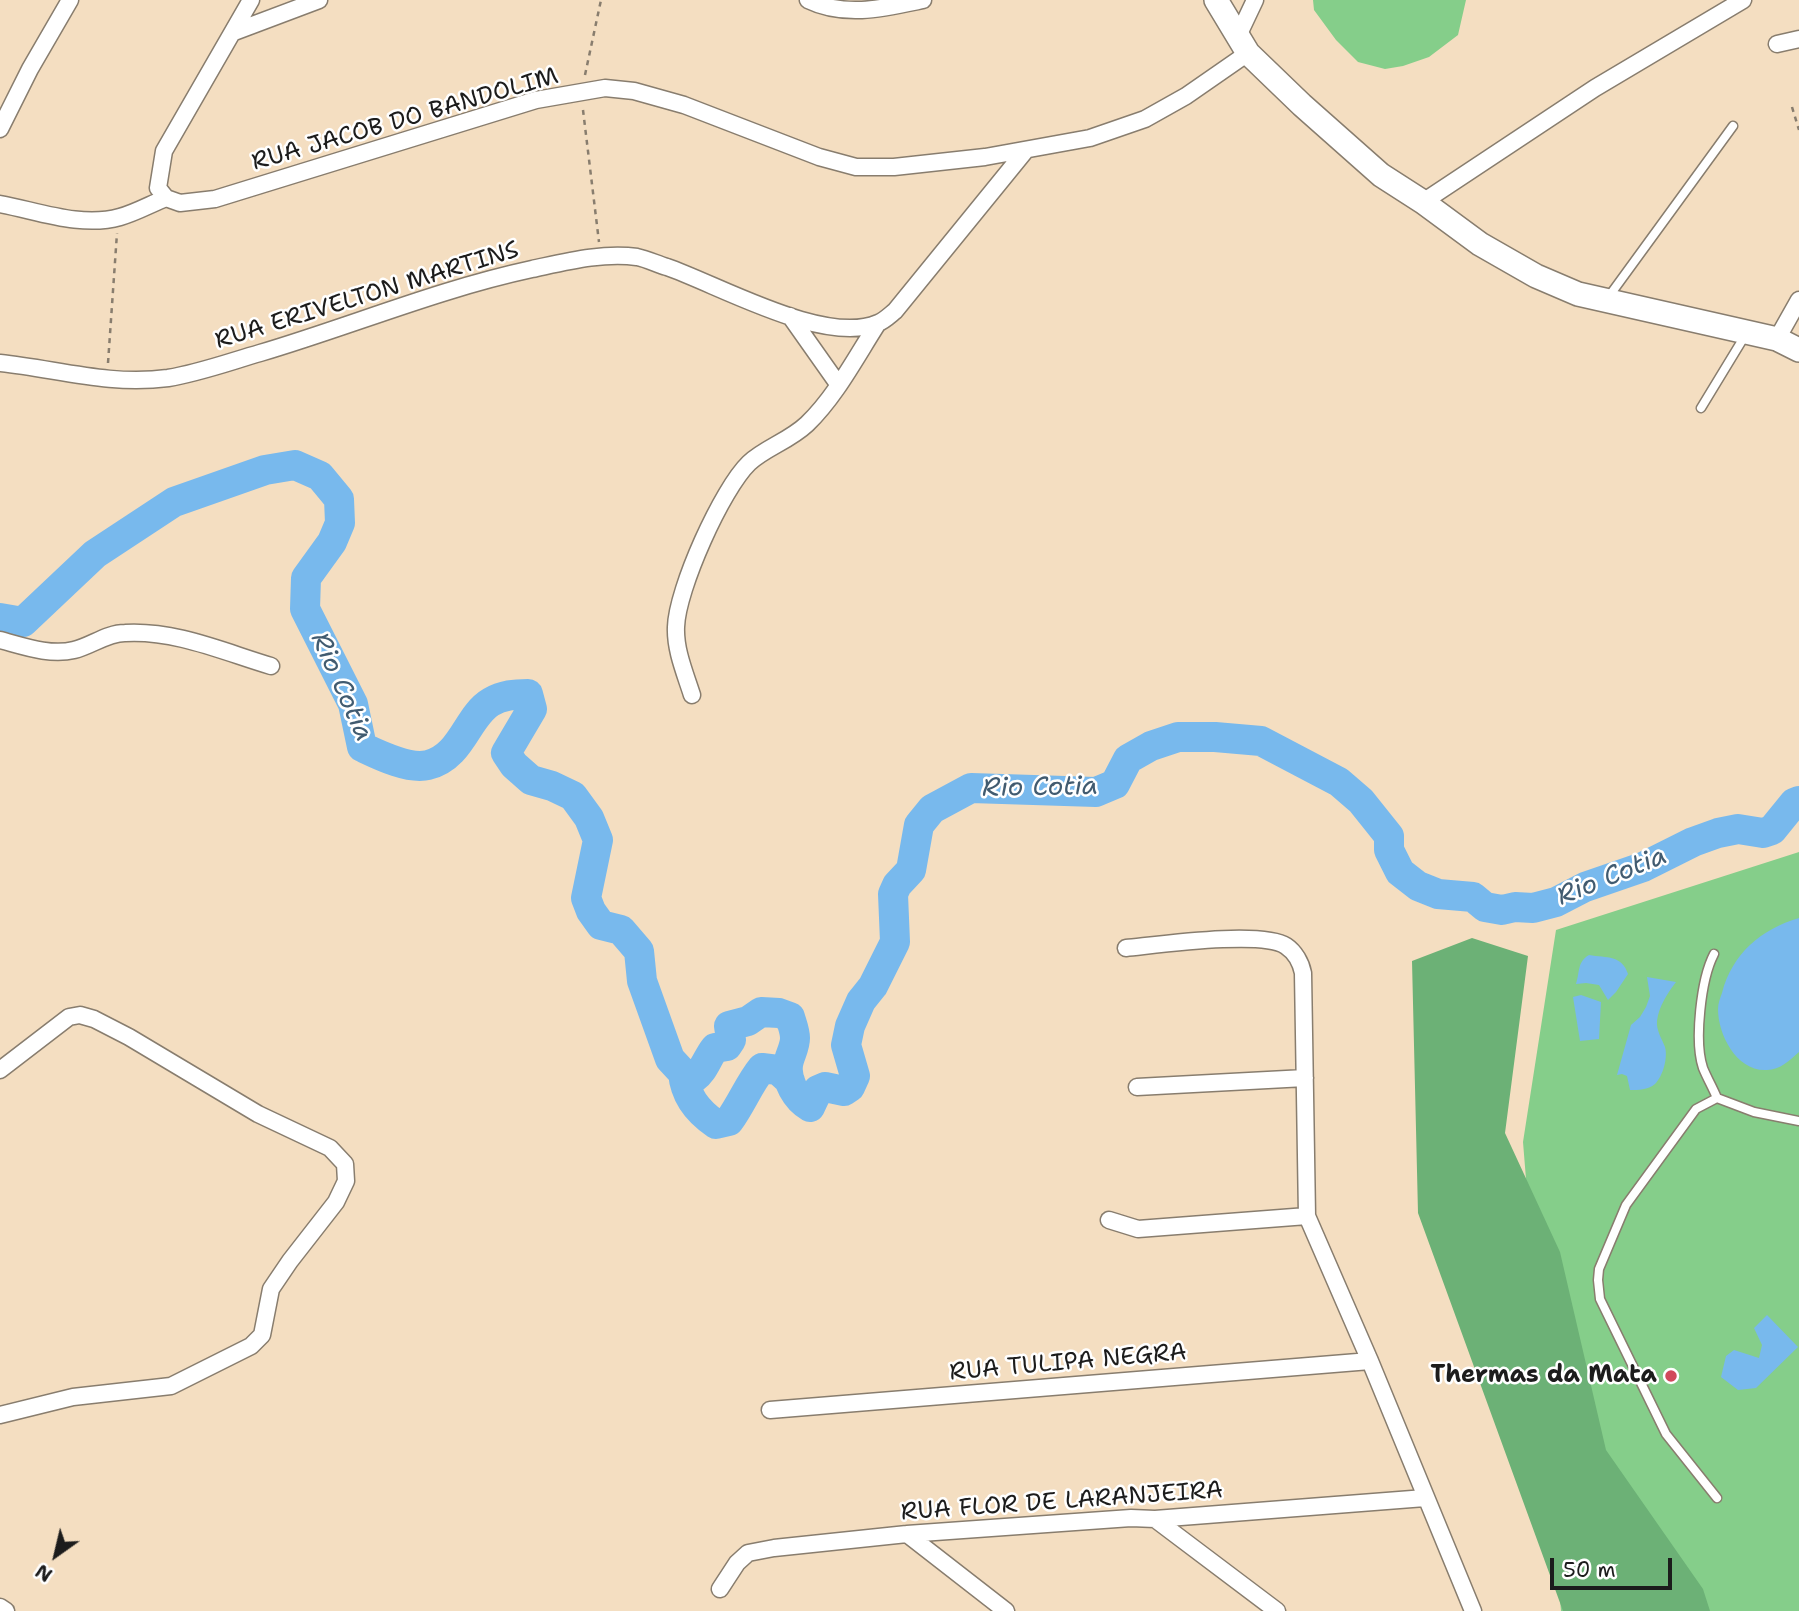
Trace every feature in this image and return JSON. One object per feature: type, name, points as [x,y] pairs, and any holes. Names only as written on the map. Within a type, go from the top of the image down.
[{"type":"street","points":[[0,129],[30,69],[70,0]]},
{"type":"street","points":[[166,198],[158,188],[164,151],[251,0]]},
{"type":"street","points":[[233,32],[319,0]]},
{"type":"street","points":[[808,0],[843,10],[877,10],[923,0]]},
{"type":"street","points":[[1216,0],[1243,45],[1301,105],[1381,175],[1480,244],[1536,276],[1578,294],[1777,340],[1799,350]]},
{"type":"street","points":[[1243,45],[1255,0]]},
{"type":"street","points":[[1423,202],[1595,88],[1743,0]]},
{"type":"street","points":[[1777,44],[1799,39]]},
{"type":"street","name":"RUA JACOB DO BANDOLIM","points":[[0,204],[56,217],[88,220],[118,218],[166,198],[180,203],[215,200],[536,100],[605,88],[635,91],[684,106],[819,157],[856,167],[894,167],[1026,150],[1090,138],[1145,119],[1186,96],[1243,45]]},
{"type":"street","points":[[692,695],[680,658],[676,625],[687,578],[698,552],[743,470],[751,461],[790,438],[807,424],[838,384],[878,323],[895,311],[1026,150]]},
{"type":"street","name":"RUA ERIVELTON MARTINS","points":[[0,363],[107,380],[168,378],[282,346],[480,280],[561,262],[601,257],[638,257],[790,316],[821,324],[849,329],[878,323]]},
{"type":"street","points":[[1777,340],[1799,300]]},
{"type":"street","points":[[790,316],[838,384]]},
{"type":"street","points":[[0,640],[52,652],[74,650],[122,632],[153,634],[171,636],[271,666]]},
{"type":"street","points":[[1126,948],[1223,939],[1267,940],[1286,945],[1301,963],[1306,1078],[1307,1216],[1473,1611]]},
{"type":"street","points":[[0,1070],[69,1017],[80,1015],[94,1019],[258,1114],[330,1148],[345,1164],[346,1181],[336,1202],[271,1289],[261,1335],[251,1346],[171,1387],[73,1397],[0,1415]]},
{"type":"street","points":[[1137,1087],[1306,1078]]},
{"type":"street","points":[[1109,1220],[1138,1229],[1307,1216]]},
{"type":"street","name":"RUA TULIPA NEGRA","points":[[770,1410],[1370,1361]]},
{"type":"street","name":"RUA FLOR DE LARANJEIRA","points":[[720,1589],[737,1563],[748,1553],[907,1534],[1131,1518],[1155,1519],[1425,1498]]},
{"type":"street","points":[[1155,1519],[1277,1611]]},
{"type":"street","points":[[907,1534],[1006,1611]]},
{"type":"street","points":[[0,1607],[6,1611]]},
{"type":"lane","points":[[1607,299],[1732,126]]},
{"type":"lane","points":[[1701,408],[1746,334]]},
{"type":"lane","points":[[1714,954],[1708,966],[1699,1010],[1702,1065],[1717,1098],[1754,1112],[1799,1121]]},
{"type":"lane","points":[[1717,1098],[1696,1110],[1626,1205],[1604,1255],[1598,1280],[1600,1298],[1608,1317],[1666,1434],[1717,1498]]},
{"type":"path","points":[[601,0],[581,93],[601,257]]},
{"type":"path","points":[[1792,107],[1799,127]]},
{"type":"path","points":[[107,380],[118,218]]},
{"type":"green space","points":[[1313,0],[1466,0],[1458,35],[1429,57],[1385,69],[1358,62],[1336,40],[1314,10]]},
{"type":"green space","name":"Thermas da Mata","points":[[1799,852],[1799,1611],[1561,1611],[1523,1142],[1556,930]]},
{"type":"green space","points":[[1472,938],[1528,956],[1505,1133],[1560,1252],[1606,1450],[1703,1589],[1710,1611],[1563,1611],[1418,1213],[1412,961]]},
{"type":"water","points":[[1799,918],[1799,1052],[1776,1068],[1756,1069],[1747,1065],[1731,1050],[1721,1030],[1719,1001],[1733,966],[1750,945],[1772,929]]},
{"type":"water","points":[[1589,955],[1618,960],[1628,974],[1608,1000],[1599,985],[1576,984],[1581,964]]},
{"type":"water","points":[[1647,977],[1676,982],[1664,1000],[1657,1021],[1666,1051],[1665,1061],[1655,1084],[1646,1089],[1630,1090],[1627,1076],[1617,1075],[1631,1025],[1640,1017],[1650,996]]},
{"type":"water","points":[[1581,995],[1601,1002],[1599,1039],[1580,1041],[1573,997]]},
{"type":"water","points":[[1767,1315],[1798,1347],[1756,1388],[1738,1390],[1721,1377],[1726,1356],[1734,1350],[1759,1358],[1762,1345],[1754,1328]]},
{"type":"waterway","name":"Rio Cotia","points":[[0,618],[23,622],[95,554],[174,502],[265,470],[295,465],[320,476],[339,499],[340,523],[332,542],[306,578],[305,609],[353,704],[362,747],[403,764],[428,765],[449,754],[483,708],[491,702],[509,695],[528,694],[532,709],[506,753],[514,765],[531,780],[573,796],[589,818],[598,840],[586,898],[601,925],[621,930],[639,951],[642,981],[670,1059],[683,1073],[694,1078],[715,1048],[727,1046],[731,1040],[729,1026],[748,1021],[761,1012],[779,1013],[790,1017],[795,1038],[788,1065],[790,1083],[800,1099],[810,1107],[818,1090],[825,1087],[844,1091],[850,1087],[855,1076],[846,1045],[850,1026],[861,1001],[873,986],[895,942],[893,894],[897,885],[911,870],[919,825],[932,809],[971,788],[1096,792],[1115,784],[1128,759],[1151,746],[1178,737],[1261,741],[1339,782],[1361,801],[1389,836],[1389,850],[1400,872],[1418,886],[1438,894],[1473,897],[1485,907],[1502,910],[1515,907],[1533,908],[1556,902],[1585,887],[1643,867],[1693,842],[1718,833],[1738,829],[1763,833],[1772,830],[1794,803],[1799,801]]},
{"type":"waterway","name":"Rio Cotia","points":[[683,1073],[686,1089],[694,1102],[716,1124],[729,1121],[762,1068],[778,1070],[790,1081]]},
{"type":"place","name":"Thermas da Mata","points":[[1671,1376]]}]
